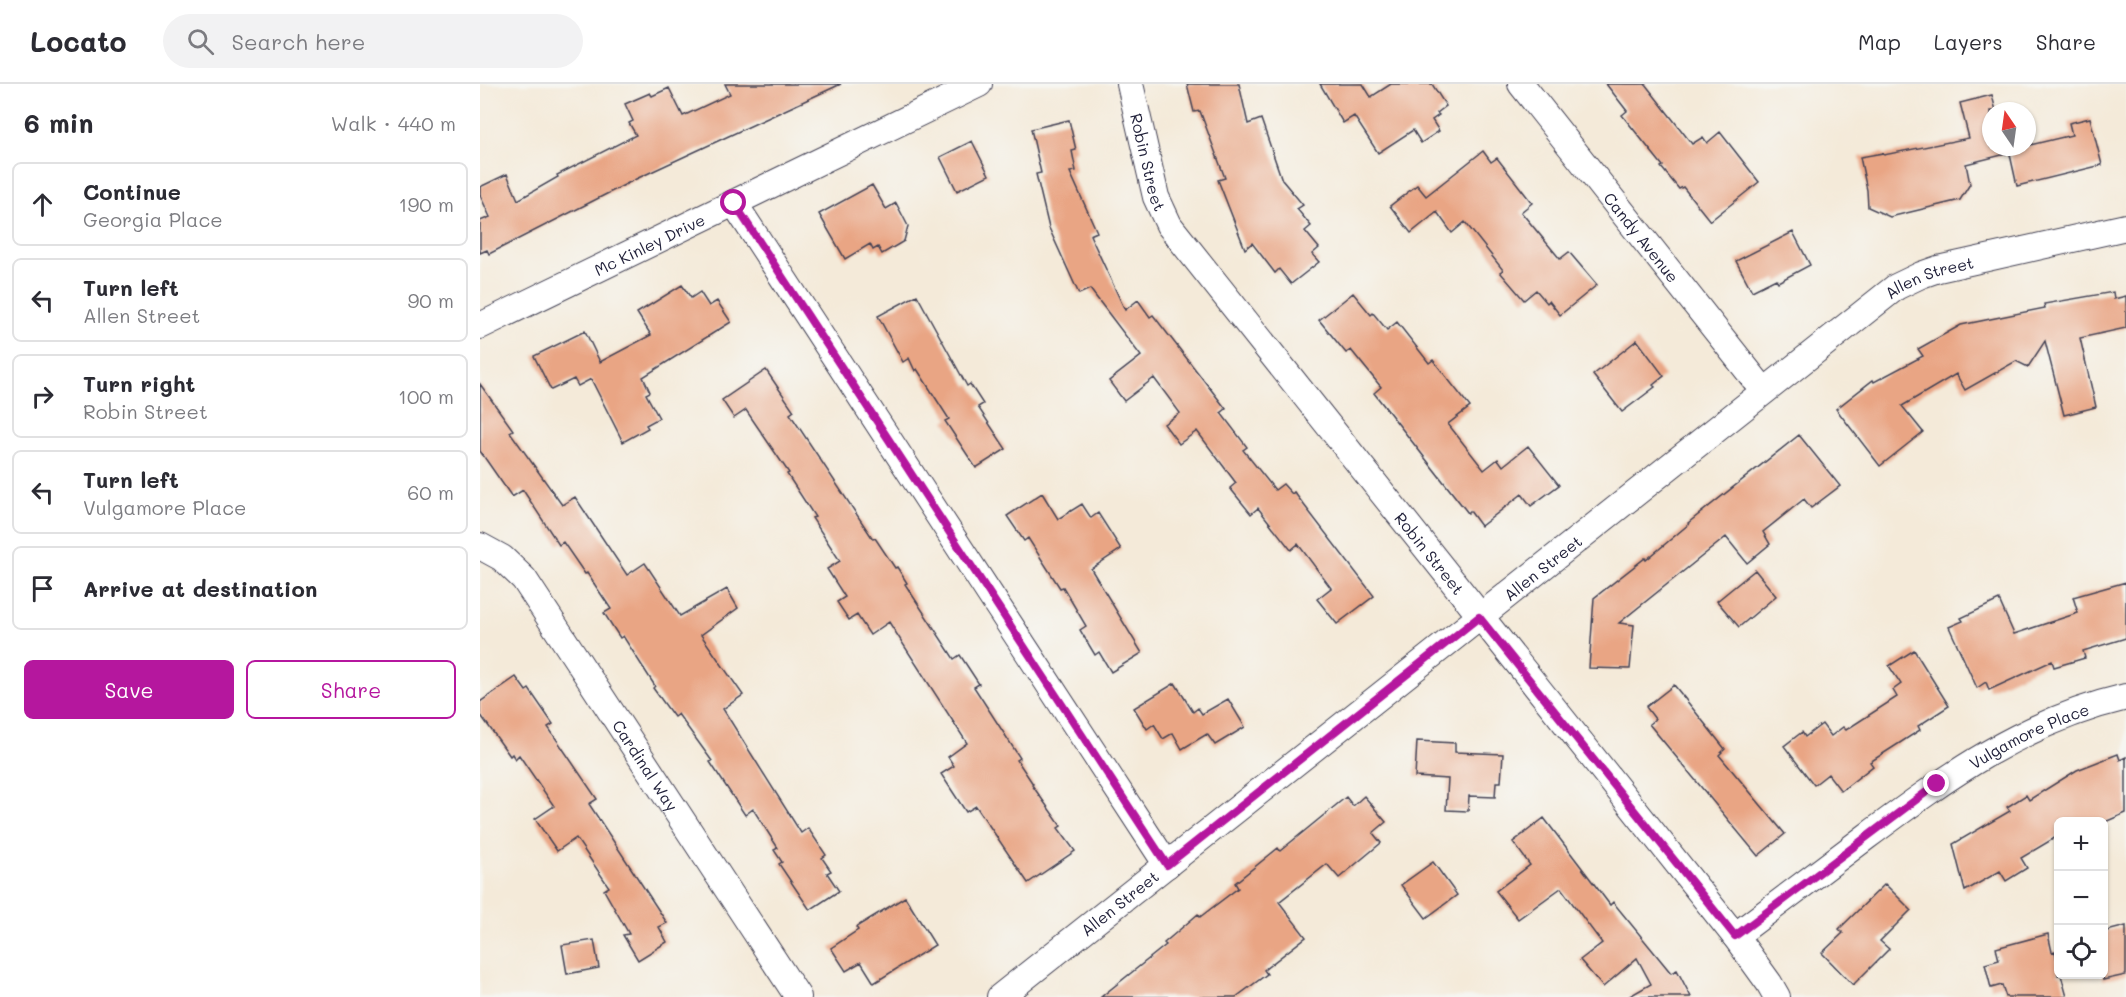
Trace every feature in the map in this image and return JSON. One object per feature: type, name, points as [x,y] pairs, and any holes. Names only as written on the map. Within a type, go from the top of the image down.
[{"type":"street","name":"Mc Kinley Drive","points":[[480,326],[979,84]]},
{"type":"street","name":"Robin Street","points":[[1130,84],[1156,197],[1169,225],[1735,936],[1777,997]]},
{"type":"street","name":"Candy Avenue","points":[[1521,84],[1764,391]]},
{"type":"street","points":[[734,203],[1167,865]]},
{"type":"street","name":"Allen Street","points":[[1000,997],[1896,287],[1921,274],[2126,227]]},
{"type":"street","name":"Cardinal Way","points":[[480,546],[502,558],[524,579],[798,997]]},
{"type":"street","name":"Vulgamore Place","points":[[1735,936],[1937,784],[1989,751],[2046,724],[2105,702],[2126,697]]},
{"type":"building","points":[[725,84],[841,84],[636,179],[489,254],[487,250],[480,253],[480,221],[490,217],[480,195],[480,187],[507,174],[518,200],[558,177],[557,175],[636,135],[629,123],[633,121],[625,104],[669,88],[683,116],[730,94]]},
{"type":"building","points":[[1187,84],[1239,84],[1248,124],[1261,119],[1282,180],[1303,205],[1297,209],[1311,226],[1305,231],[1319,248],[1312,254],[1319,262],[1291,284],[1279,269],[1275,273],[1252,243],[1245,249],[1218,180],[1225,178],[1200,111],[1194,112]]},
{"type":"building","points":[[1320,84],[1363,84],[1371,97],[1391,84],[1432,84],[1446,106],[1432,120],[1439,131],[1421,143],[1413,130],[1378,153],[1354,116],[1343,123]]},
{"type":"building","points":[[1606,84],[1645,84],[1692,144],[1703,137],[1707,143],[1720,132],[1759,182],[1710,221],[1683,187],[1679,189],[1661,167],[1663,166],[1622,115],[1627,111]]},
{"type":"building","points":[[1992,95],[1994,102],[1982,102],[1982,156],[1998,156],[1966,164],[1970,184],[1960,200],[1890,217],[1868,207],[1860,157],[1883,153],[1884,155],[1969,138],[1960,103]]},
{"type":"building","points":[[2090,118],[2102,165],[2017,186],[2010,156],[2036,156],[2036,144],[2072,135],[2069,123]]},
{"type":"building","points":[[1069,120],[1076,150],[1072,151],[1076,171],[1070,172],[1097,232],[1090,235],[1125,310],[1138,300],[1150,317],[1153,315],[1226,409],[1221,413],[1247,447],[1243,450],[1275,490],[1283,484],[1292,494],[1294,492],[1374,596],[1337,624],[1317,599],[1331,588],[1298,544],[1291,550],[1258,508],[1251,514],[1230,488],[1236,483],[1197,431],[1179,444],[1164,424],[1180,413],[1154,378],[1124,401],[1109,381],[1141,356],[1090,289],[1079,294],[1049,228],[1036,174],[1041,173],[1031,129]]},
{"type":"building","points":[[972,141],[989,175],[957,191],[940,157]]},
{"type":"building","points":[[1483,151],[1491,162],[1497,158],[1532,203],[1521,212],[1560,259],[1569,252],[1597,285],[1560,315],[1536,290],[1524,300],[1500,272],[1503,270],[1465,222],[1452,233],[1437,212],[1411,233],[1390,206],[1417,185],[1426,196]]},
{"type":"building","points":[[872,185],[886,209],[896,203],[908,226],[904,241],[882,254],[878,247],[873,250],[870,244],[845,259],[819,214]]},
{"type":"building","points":[[1793,232],[1810,265],[1778,282],[1776,279],[1752,291],[1736,261]]},
{"type":"building","points":[[682,285],[691,298],[700,292],[709,306],[717,301],[731,322],[643,377],[650,392],[646,394],[659,418],[646,425],[648,428],[623,442],[591,379],[578,386],[574,379],[551,390],[534,356],[585,331],[600,362],[651,335],[637,313]]},
{"type":"building","points":[[2113,292],[2114,299],[2126,296],[2126,328],[2080,338],[2096,407],[2064,415],[2045,341],[2028,367],[2016,361],[1965,390],[1956,374],[1902,406],[1923,432],[1880,466],[1836,409],[1873,380],[1874,382],[1923,356],[1918,349],[1961,325],[2045,308],[2044,304]]},
{"type":"building","points":[[1353,293],[1387,330],[1397,322],[1429,363],[1433,360],[1470,407],[1448,424],[1484,470],[1498,459],[1503,466],[1528,446],[1559,485],[1531,506],[1522,494],[1481,526],[1470,511],[1468,513],[1374,393],[1381,387],[1351,350],[1346,353],[1319,320]]},
{"type":"building","points":[[917,295],[967,386],[970,384],[983,404],[978,407],[1006,449],[976,468],[945,421],[949,419],[917,369],[915,371],[909,358],[903,362],[878,316]]},
{"type":"building","points":[[1637,340],[1664,376],[1653,385],[1655,387],[1622,412],[1593,375]]},
{"type":"building","points":[[766,370],[794,411],[790,414],[873,539],[875,538],[895,568],[897,567],[907,583],[905,584],[954,659],[960,655],[979,684],[974,687],[1020,758],[1017,760],[1032,785],[1061,826],[1058,828],[1075,851],[1028,883],[976,806],[966,812],[941,774],[954,766],[948,757],[967,743],[889,622],[870,635],[857,615],[849,620],[837,602],[845,597],[827,569],[840,561],[812,518],[815,517],[787,474],[789,473],[746,410],[734,418],[722,400]]},
{"type":"building","points":[[480,384],[513,430],[510,432],[562,505],[575,497],[627,575],[645,563],[680,616],[727,589],[738,608],[701,635],[743,695],[723,709],[801,833],[808,828],[826,855],[822,858],[831,871],[827,873],[839,891],[810,910],[779,864],[782,862],[774,850],[778,848],[753,809],[745,815],[710,762],[712,761],[678,714],[674,717],[653,688],[655,686],[623,636],[620,638],[604,613],[611,609],[587,573],[585,574],[563,542],[559,545],[523,490],[512,497],[480,451]]},
{"type":"building","points":[[1799,435],[1840,486],[1811,508],[1804,499],[1763,532],[1770,544],[1747,563],[1726,537],[1619,623],[1634,625],[1630,669],[1589,668],[1594,598],[1645,558],[1646,560],[1688,523]]},
{"type":"building","points":[[1042,493],[1058,519],[1082,504],[1091,518],[1098,513],[1121,549],[1091,569],[1142,653],[1111,672],[1099,652],[1095,655],[1080,630],[1086,626],[1063,587],[1060,588],[1028,538],[1024,541],[1007,516]]},
{"type":"building","points":[[1755,570],[1776,596],[1739,627],[1717,601]]},
{"type":"building","points":[[2126,582],[2126,638],[2083,651],[2085,658],[2054,667],[2052,661],[1989,690],[1986,682],[1977,688],[1949,627],[1963,621],[1961,618],[1999,600],[2014,634],[2078,613],[2073,597]]},
{"type":"building","points":[[1914,650],[1949,706],[1918,726],[1920,730],[1870,762],[1873,766],[1841,791],[1828,774],[1814,785],[1784,746],[1802,732],[1805,737],[1822,724],[1831,736],[1843,727],[1846,730],[1897,697],[1893,690],[1901,684],[1889,666]]},
{"type":"building","points":[[516,677],[526,691],[529,689],[553,724],[548,727],[597,799],[589,804],[667,923],[659,927],[667,942],[638,960],[623,935],[629,934],[604,890],[609,887],[576,838],[557,851],[535,819],[554,806],[519,755],[515,759],[512,754],[510,756],[480,714],[480,702]]},
{"type":"building","points":[[1175,683],[1193,712],[1198,708],[1202,714],[1228,699],[1245,727],[1215,745],[1207,734],[1182,749],[1173,733],[1163,739],[1154,724],[1147,729],[1134,708]]},
{"type":"building","points":[[1674,685],[1725,749],[1719,755],[1785,834],[1758,856],[1649,724],[1655,719],[1646,707]]},
{"type":"building","points":[[1417,741],[1455,743],[1455,752],[1503,754],[1501,782],[1496,782],[1495,797],[1469,796],[1468,811],[1446,810],[1448,779],[1415,777]]},
{"type":"building","points":[[2118,754],[2120,760],[2126,757],[2126,813],[2108,821],[2108,817],[2054,817],[2054,838],[2021,858],[2027,868],[2006,881],[2000,871],[1965,891],[1953,844],[2010,811],[2007,807],[2026,795],[2029,800],[2077,770]]},
{"type":"building","points":[[1364,796],[1386,822],[1373,833],[1381,843],[1339,878],[1327,864],[1279,902],[1306,937],[1264,970],[1267,974],[1236,997],[1101,997],[1166,945],[1164,943],[1198,914],[1200,917],[1238,888],[1235,883],[1278,848],[1280,851],[1346,797],[1353,806]]},
{"type":"building","points":[[1544,818],[1610,905],[1613,902],[1671,973],[1677,970],[1691,997],[1628,997],[1651,984],[1637,958],[1603,987],[1580,960],[1602,943],[1561,888],[1518,919],[1496,891],[1530,865],[1513,842]]},
{"type":"building","points":[[1433,862],[1457,895],[1426,918],[1401,885]]},
{"type":"building","points":[[1885,884],[1911,910],[1880,941],[1889,949],[1853,985],[1822,953],[1843,933],[1839,929]]},
{"type":"building","points":[[905,897],[935,945],[874,983],[861,962],[846,971],[831,948],[858,930],[856,927]]},
{"type":"building","points":[[2126,926],[2126,975],[2108,979],[2108,931]]},
{"type":"building","points":[[2048,934],[2052,952],[2054,951],[2054,979],[2062,979],[2067,997],[2006,997],[2002,985],[1991,988],[1985,964],[1999,960],[1996,948]]},
{"type":"building","points":[[594,940],[599,968],[567,974],[562,945]]},
{"type":"route","points":[[734,203],[1167,865],[1479,617],[1735,936],[1937,784]]}]
